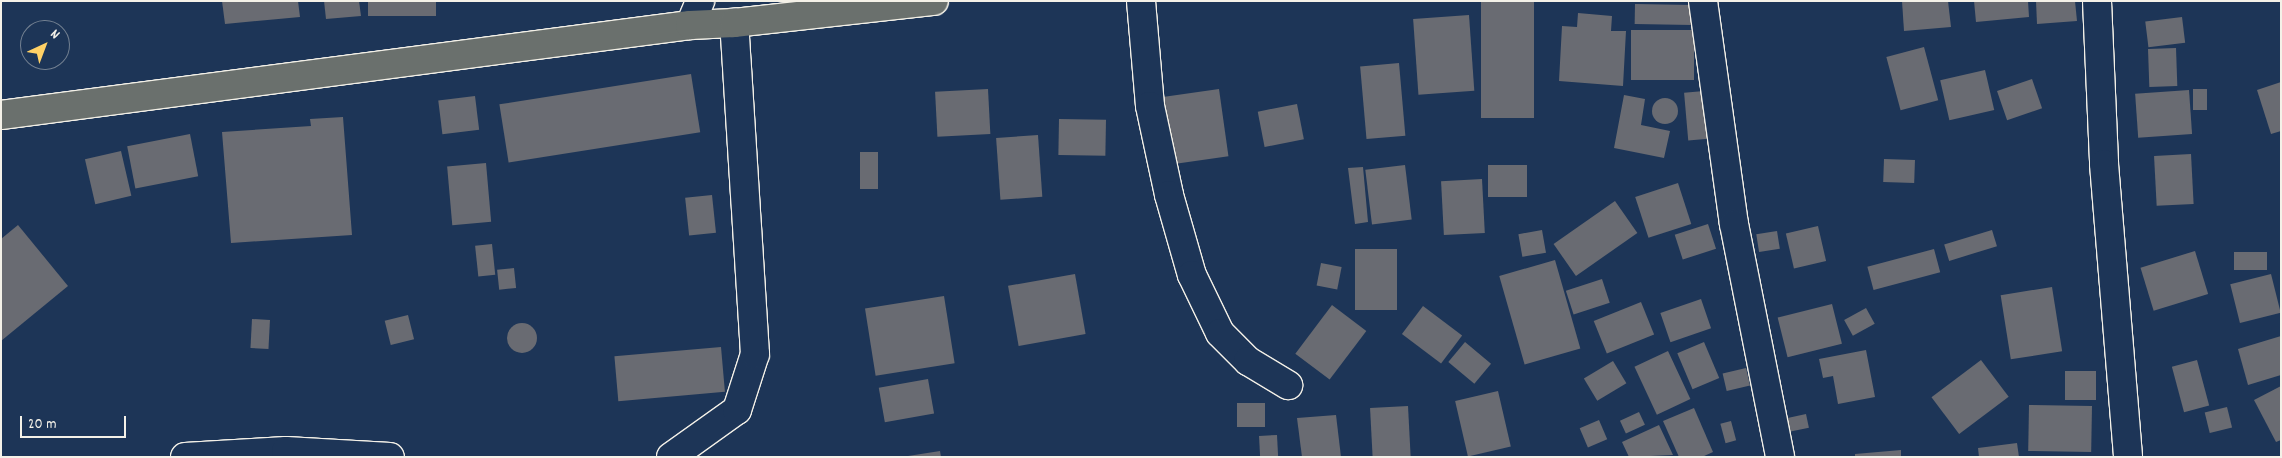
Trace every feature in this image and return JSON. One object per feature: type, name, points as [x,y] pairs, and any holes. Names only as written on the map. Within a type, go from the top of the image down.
[{"type":"main road","points":[[1,115],[695,13],[734,23],[934,1]]},
{"type":"street","points":[[1141,1],[1150,106],[1170,195],[1192,275],[1220,333],[1248,360],[1288,385]]},
{"type":"street","points":[[1703,1],[1734,224],[1780,457]]},
{"type":"street","points":[[2097,1],[2104,164],[2128,457]]},
{"type":"street","points":[[671,457],[737,410],[754,354],[734,23]]},
{"type":"street","points":[[185,457],[286,451],[390,457]]},
{"type":"building","points":[[222,1],[298,1],[300,17],[225,24]]},
{"type":"building","points":[[324,1],[359,1],[361,16],[326,19]]},
{"type":"building","points":[[368,1],[436,1],[436,16],[368,16]]},
{"type":"building","points":[[1481,1],[1534,1],[1534,118],[1481,118]]},
{"type":"building","points":[[1902,1],[1948,1],[1951,27],[1904,31]]},
{"type":"building","points":[[1974,1],[2028,1],[2029,17],[1976,22]]},
{"type":"building","points":[[2036,1],[2075,1],[2077,21],[2037,24]]},
{"type":"building","points":[[1635,4],[1692,5],[1692,25],[1635,24]]},
{"type":"building","points":[[1578,13],[1612,16],[1611,31],[1626,31],[1623,86],[1559,81],[1562,26],[1577,27]]},
{"type":"building","points":[[1469,15],[1474,91],[1418,95],[1413,19]]},
{"type":"building","points":[[2182,17],[2185,43],[2148,47],[2145,22]]},
{"type":"building","points":[[1631,30],[1694,30],[1694,80],[1631,80]]},
{"type":"building","points":[[1924,47],[1938,100],[1901,110],[1886,57]]},
{"type":"building","points":[[2176,48],[2177,86],[2149,87],[2148,49]]},
{"type":"building","points":[[1399,63],[1405,136],[1367,139],[1360,66]]},
{"type":"building","points":[[1985,70],[1994,110],[1949,120],[1940,80]]},
{"type":"building","points":[[691,74],[700,132],[509,163],[499,104]]},
{"type":"building","points":[[2032,79],[2042,108],[2007,120],[1997,91]]},
{"type":"building","points":[[2281,82],[2281,131],[2271,134],[2257,90]]},
{"type":"building","points":[[988,89],[990,134],[937,137],[935,92]]},
{"type":"building","points":[[1219,89],[1228,156],[1167,165],[1158,98]]},
{"type":"building","points":[[2193,89],[2207,89],[2207,110],[2193,110]]},
{"type":"building","points":[[2189,90],[2192,134],[2138,138],[2135,94]]},
{"type":"building","points":[[1704,91],[1708,139],[1688,141],[1684,93]]},
{"type":"building","points":[[1624,95],[1645,99],[1641,125],[1670,131],[1664,158],[1614,148]]},
{"type":"building","points":[[475,96],[479,130],[442,134],[438,101]]},
{"type":"building","points":[[1665,98],[1674,102],[1678,111],[1674,120],[1665,124],[1656,120],[1652,111],[1656,102]]},
{"type":"building","points":[[1297,104],[1304,139],[1265,147],[1258,112]]},
{"type":"building","points":[[343,117],[352,235],[231,243],[222,132],[311,126],[310,119]]},
{"type":"building","points":[[1059,119],[1106,120],[1105,156],[1058,155]]},
{"type":"building","points":[[190,134],[198,176],[135,188],[127,146]]},
{"type":"building","points":[[1038,135],[1042,197],[1000,200],[996,138]]},
{"type":"building","points":[[121,151],[131,196],[95,204],[85,159]]},
{"type":"building","points":[[860,152],[878,152],[878,189],[860,189]]},
{"type":"building","points":[[2191,154],[2194,204],[2157,206],[2154,156]]},
{"type":"building","points":[[1884,159],[1915,160],[1914,183],[1883,182]]},
{"type":"building","points":[[486,163],[491,222],[452,225],[447,166]]},
{"type":"building","points":[[1405,165],[1412,220],[1372,224],[1365,170]]},
{"type":"building","points":[[1488,165],[1527,165],[1527,197],[1488,197]]},
{"type":"building","points":[[1363,167],[1368,222],[1355,224],[1348,168]]},
{"type":"building","points":[[1482,179],[1485,233],[1444,235],[1441,181]]},
{"type":"building","points":[[1678,183],[1691,224],[1648,238],[1635,197]]},
{"type":"building","points":[[712,195],[716,233],[689,236],[685,198]]},
{"type":"building","points":[[1615,201],[1637,233],[1576,276],[1554,244]]},
{"type":"building","points":[[1708,224],[1716,249],[1683,260],[1675,235]]},
{"type":"building","points":[[18,225],[68,286],[1,341],[1,239]]},
{"type":"building","points":[[1818,226],[1826,261],[1794,269],[1786,233]]},
{"type":"building","points":[[1542,230],[1546,253],[1522,257],[1518,234]]},
{"type":"building","points":[[1992,230],[1997,246],[1949,261],[1944,245]]},
{"type":"building","points":[[1777,231],[1780,249],[1759,252],[1756,234]]},
{"type":"building","points":[[492,244],[495,275],[478,277],[475,246]]},
{"type":"building","points":[[1355,249],[1397,249],[1397,310],[1355,310]]},
{"type":"building","points":[[1934,249],[1940,272],[1874,290],[1867,267]]},
{"type":"building","points":[[2195,251],[2208,294],[2154,311],[2140,268]]},
{"type":"building","points":[[2234,252],[2267,252],[2267,270],[2234,270]]},
{"type":"building","points":[[1555,260],[1580,348],[1525,364],[1499,276]]},
{"type":"building","points":[[1321,263],[1342,267],[1337,290],[1317,286]]},
{"type":"building","points":[[514,268],[516,288],[499,290],[497,270]]},
{"type":"building","points":[[1075,274],[1086,334],[1019,346],[1008,286]]},
{"type":"building","points":[[2271,274],[2281,313],[2240,323],[2230,284]]},
{"type":"building","points":[[1602,279],[1610,303],[1574,315],[1566,291]]},
{"type":"building","points":[[2052,287],[2062,351],[2011,359],[2001,295]]},
{"type":"building","points":[[944,296],[955,363],[876,376],[865,309]]},
{"type":"building","points":[[1701,299],[1711,328],[1670,342],[1660,313]]},
{"type":"building","points":[[1641,302],[1654,334],[1607,354],[1594,321]]},
{"type":"building","points":[[1832,304],[1842,344],[1788,357],[1778,318]]},
{"type":"building","points":[[1332,305],[1366,331],[1330,380],[1295,354]]},
{"type":"building","points":[[1423,306],[1462,335],[1441,363],[1402,334]]},
{"type":"building","points":[[1866,308],[1875,324],[1853,336],[1844,320]]},
{"type":"building","points":[[408,315],[414,339],[391,345],[385,321]]},
{"type":"building","points":[[252,319],[270,320],[268,349],[250,348]]},
{"type":"building","points":[[522,323],[528,324],[536,332],[536,344],[528,352],[522,353],[516,352],[508,344],[507,338],[508,332],[516,324]]},
{"type":"building","points":[[2281,336],[2281,375],[2248,385],[2238,349]]},
{"type":"building","points":[[1465,342],[1491,364],[1474,384],[1448,362]]},
{"type":"building","points":[[1704,342],[1719,378],[1693,389],[1677,353]]},
{"type":"building","points":[[721,347],[725,392],[618,401],[614,356]]},
{"type":"building","points":[[1866,350],[1875,397],[1838,404],[1833,376],[1823,378],[1819,359]]},
{"type":"building","points":[[1668,351],[1690,399],[1657,415],[1634,367]]},
{"type":"building","points":[[1981,360],[2009,397],[1959,434],[1931,397]]},
{"type":"building","points":[[2197,360],[2209,405],[2184,412],[2172,367]]},
{"type":"building","points":[[1613,361],[1626,383],[1597,401],[1584,379]]},
{"type":"building","points":[[1746,368],[1750,386],[1727,391],[1723,373]]},
{"type":"building","points":[[2065,371],[2096,371],[2096,400],[2065,400]]},
{"type":"building","points":[[928,379],[934,413],[885,422],[879,388]]},
{"type":"building","points":[[2281,386],[2281,440],[2276,442],[2254,400]]},
{"type":"building","points":[[1498,391],[1511,447],[1468,456],[1455,401]]},
{"type":"building","points":[[1237,403],[1265,403],[1265,427],[1237,427]]},
{"type":"building","points":[[2029,405],[2092,406],[2091,452],[2028,451]]},
{"type":"building","points":[[1408,406],[1411,456],[1373,457],[1370,408]]},
{"type":"building","points":[[2227,407],[2232,427],[2210,433],[2205,413]]},
{"type":"building","points":[[1694,408],[1713,452],[1702,457],[1679,457],[1663,421]]},
{"type":"building","points":[[1639,412],[1645,425],[1626,434],[1620,421]]},
{"type":"building","points":[[1806,414],[1809,428],[1789,432],[1786,418]]},
{"type":"building","points":[[1336,415],[1341,457],[1302,457],[1297,418]]},
{"type":"building","points":[[1599,420],[1607,439],[1588,448],[1580,428]]},
{"type":"building","points":[[1731,421],[1736,440],[1726,443],[1720,424]]},
{"type":"building","points":[[1659,425],[1673,455],[1629,457],[1622,442]]},
{"type":"building","points":[[1277,435],[1278,456],[1260,457],[1259,436]]},
{"type":"building","points":[[2017,443],[2019,457],[1979,457],[1978,448]]},
{"type":"building","points":[[1901,450],[1901,457],[1855,457],[1855,454]]},
{"type":"building","points":[[940,451],[941,457],[908,457],[908,456]]}]
